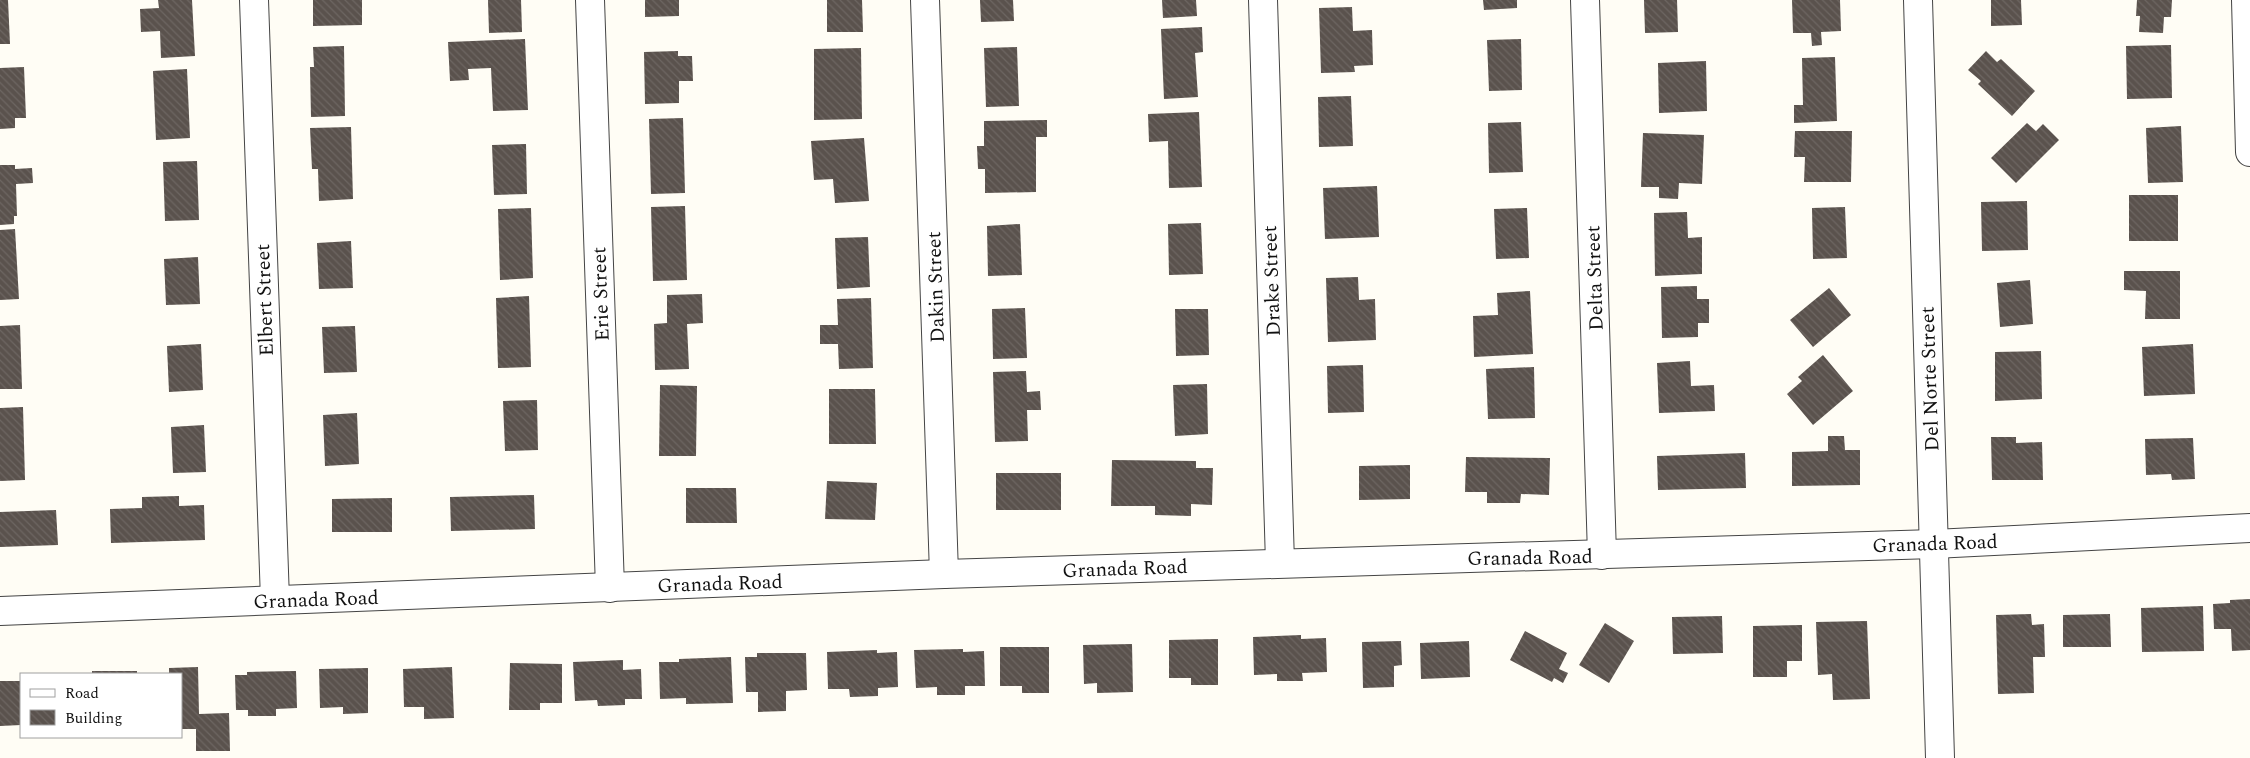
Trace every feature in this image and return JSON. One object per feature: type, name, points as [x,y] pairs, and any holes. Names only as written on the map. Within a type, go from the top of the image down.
[{"type":"street","name":"Elbert Street","points":[[254,0],[275,600]]},
{"type":"street","name":"Erie Street","points":[[590,0],[610,588]]},
{"type":"street","name":"Dakin Street","points":[[925,0],[944,574]]},
{"type":"street","name":"Drake Street","points":[[1263,0],[1280,562]]},
{"type":"street","name":"Delta Street","points":[[1585,0],[1602,555]]},
{"type":"street","name":"Del Norte Street","points":[[1918,0],[1940,758]]},
{"type":"street","points":[[2246,0],[2250,152]]},
{"type":"street","name":"Granada Road","points":[[0,611],[1280,562],[1602,555],[1934,544],[2250,528]]},
{"type":"building","points":[[0,0],[8,0],[10,44],[0,44]]},
{"type":"building","points":[[158,0],[192,0],[195,56],[161,58],[160,31],[141,32],[140,9],[159,8]]},
{"type":"building","points":[[313,0],[362,0],[362,25],[313,26]]},
{"type":"building","points":[[488,0],[521,0],[522,32],[489,33]]},
{"type":"building","points":[[645,0],[679,0],[679,16],[645,17]]},
{"type":"building","points":[[827,0],[862,0],[863,32],[827,32]]},
{"type":"building","points":[[980,0],[1013,0],[1014,21],[981,22]]},
{"type":"building","points":[[1162,0],[1196,0],[1197,16],[1163,18]]},
{"type":"building","points":[[1483,0],[1517,0],[1517,8],[1484,10]]},
{"type":"building","points":[[1644,0],[1677,0],[1678,32],[1645,33]]},
{"type":"building","points":[[1792,0],[1840,0],[1841,31],[1821,32],[1822,45],[1812,46],[1811,33],[1793,33]]},
{"type":"building","points":[[1991,0],[2021,0],[2022,25],[1991,26]]},
{"type":"building","points":[[2137,0],[2172,0],[2171,17],[2164,17],[2163,33],[2139,32],[2140,16],[2136,16]]},
{"type":"building","points":[[1352,7],[1353,31],[1372,30],[1373,65],[1354,66],[1355,72],[1321,73],[1319,8]]},
{"type":"building","points":[[1202,27],[1203,52],[1195,53],[1198,97],[1164,99],[1161,29]]},
{"type":"building","points":[[525,39],[528,110],[493,111],[491,68],[468,69],[469,80],[450,81],[448,42]]},
{"type":"building","points":[[1521,39],[1522,90],[1489,91],[1487,40]]},
{"type":"building","points":[[2171,45],[2172,98],[2127,99],[2126,46]]},
{"type":"building","points":[[344,46],[345,116],[311,117],[310,67],[314,67],[313,47]]},
{"type":"building","points":[[1017,47],[1019,106],[986,107],[984,48]]},
{"type":"building","points":[[861,48],[862,119],[814,120],[814,49]]},
{"type":"building","points":[[678,51],[678,56],[692,56],[693,81],[679,81],[679,103],[645,104],[644,52]]},
{"type":"building","points":[[1986,51],[1997,62],[2001,59],[2035,91],[2012,116],[1978,84],[1981,81],[1968,70]]},
{"type":"building","points":[[1835,57],[1837,121],[1794,123],[1794,105],[1803,105],[1802,58]]},
{"type":"building","points":[[1706,61],[1707,111],[1659,113],[1658,63]]},
{"type":"building","points":[[24,67],[26,118],[15,118],[15,128],[0,129],[0,68]]},
{"type":"building","points":[[187,69],[190,138],[156,140],[153,71]]},
{"type":"building","points":[[1351,96],[1353,146],[1319,147],[1318,97]]},
{"type":"building","points":[[1199,112],[1202,187],[1169,188],[1168,141],[1149,142],[1148,114]]},
{"type":"building","points":[[683,118],[685,193],[651,194],[649,119]]},
{"type":"building","points":[[1047,120],[1047,137],[1036,137],[1036,192],[985,193],[985,169],[978,169],[977,146],[984,146],[984,121]]},
{"type":"building","points":[[1521,122],[1523,172],[1489,173],[1488,123]]},
{"type":"building","points":[[2027,123],[2036,131],[2043,124],[2059,140],[2016,183],[1991,158]]},
{"type":"building","points":[[2181,126],[2183,182],[2148,183],[2146,128]]},
{"type":"building","points":[[351,127],[353,199],[319,201],[318,169],[312,169],[310,128]]},
{"type":"building","points":[[1795,131],[1852,131],[1851,182],[1804,182],[1805,157],[1794,157]]},
{"type":"building","points":[[1643,133],[1704,135],[1702,184],[1679,183],[1678,199],[1659,198],[1659,187],[1641,187]]},
{"type":"building","points":[[864,138],[869,201],[835,203],[833,179],[814,180],[811,141]]},
{"type":"building","points":[[526,144],[527,194],[494,195],[492,145]]},
{"type":"building","points":[[197,161],[199,220],[165,221],[163,162]]},
{"type":"building","points":[[0,165],[15,165],[15,169],[32,168],[33,183],[16,184],[17,216],[14,216],[14,224],[0,225]]},
{"type":"building","points":[[1377,186],[1379,237],[1325,239],[1323,188]]},
{"type":"building","points":[[2129,195],[2178,195],[2178,241],[2129,241]]},
{"type":"building","points":[[2027,201],[2028,250],[1982,251],[1981,202]]},
{"type":"building","points":[[685,206],[687,280],[653,281],[651,207]]},
{"type":"building","points":[[1845,207],[1847,258],[1813,259],[1812,208]]},
{"type":"building","points":[[531,208],[533,278],[500,280],[498,209]]},
{"type":"building","points":[[1527,208],[1529,258],[1496,259],[1494,209]]},
{"type":"building","points":[[1687,212],[1688,238],[1702,237],[1702,274],[1655,276],[1654,213]]},
{"type":"building","points":[[1201,223],[1203,274],[1169,275],[1168,224]]},
{"type":"building","points":[[1020,224],[1022,275],[988,276],[987,226]]},
{"type":"building","points":[[15,229],[19,299],[0,300],[0,230]]},
{"type":"building","points":[[868,237],[870,287],[837,289],[835,238]]},
{"type":"building","points":[[351,241],[353,288],[319,289],[317,243]]},
{"type":"building","points":[[198,257],[200,304],[166,305],[164,259]]},
{"type":"building","points":[[2124,271],[2180,271],[2180,319],[2145,319],[2146,291],[2124,290]]},
{"type":"building","points":[[1358,277],[1359,300],[1375,299],[1376,340],[1328,342],[1326,278]]},
{"type":"building","points":[[2030,280],[2033,324],[2000,327],[1997,283]]},
{"type":"building","points":[[1697,286],[1697,299],[1709,299],[1709,323],[1698,323],[1698,337],[1662,338],[1661,287]]},
{"type":"building","points":[[1829,288],[1851,315],[1813,347],[1790,320]]},
{"type":"building","points":[[1530,291],[1533,354],[1474,357],[1473,316],[1498,315],[1497,293]]},
{"type":"building","points":[[702,294],[703,323],[687,324],[689,369],[655,370],[654,324],[667,323],[667,295]]},
{"type":"building","points":[[529,296],[531,367],[498,368],[496,298]]},
{"type":"building","points":[[871,298],[873,368],[839,369],[838,344],[820,344],[820,325],[838,325],[837,299]]},
{"type":"building","points":[[1025,308],[1027,358],[993,359],[992,309]]},
{"type":"building","points":[[1175,309],[1208,309],[1209,355],[1176,356]]},
{"type":"building","points":[[20,325],[22,389],[0,389],[0,326]]},
{"type":"building","points":[[355,326],[357,372],[324,373],[322,327]]},
{"type":"building","points":[[201,344],[203,390],[169,392],[167,346]]},
{"type":"building","points":[[2193,344],[2195,394],[2144,396],[2142,347]]},
{"type":"building","points":[[2041,351],[2042,399],[1995,401],[1995,352]]},
{"type":"building","points":[[1823,355],[1853,391],[1813,425],[1787,394],[1802,381],[1798,377]]},
{"type":"building","points":[[1690,361],[1691,386],[1714,385],[1715,411],[1659,413],[1657,363]]},
{"type":"building","points":[[1363,365],[1364,412],[1328,413],[1327,366]]},
{"type":"building","points":[[1534,367],[1535,418],[1488,419],[1486,369]]},
{"type":"building","points":[[1026,371],[1027,392],[1040,391],[1041,410],[1027,410],[1028,441],[995,442],[993,372]]},
{"type":"building","points":[[1207,384],[1208,434],[1175,436],[1173,385]]},
{"type":"building","points":[[660,385],[697,386],[696,456],[659,456]]},
{"type":"building","points":[[829,389],[875,389],[876,444],[829,444]]},
{"type":"building","points":[[537,400],[538,450],[505,451],[503,401]]},
{"type":"building","points":[[23,407],[25,480],[0,481],[0,408]]},
{"type":"building","points":[[357,413],[359,464],[325,466],[323,415]]},
{"type":"building","points":[[204,425],[206,472],[173,473],[171,427]]},
{"type":"building","points":[[1828,436],[1844,436],[1845,450],[1860,450],[1860,485],[1792,486],[1792,452],[1828,451]]},
{"type":"building","points":[[1991,437],[2016,437],[2016,443],[2042,442],[2043,480],[1992,480]]},
{"type":"building","points":[[2193,438],[2195,479],[2172,480],[2171,474],[2146,475],[2145,439]]},
{"type":"building","points":[[1745,453],[1746,488],[1658,490],[1657,456]]},
{"type":"building","points":[[1466,457],[1550,458],[1549,495],[1521,494],[1520,503],[1487,503],[1487,492],[1465,492]]},
{"type":"building","points":[[1112,460],[1196,461],[1196,468],[1213,468],[1212,505],[1191,504],[1191,516],[1155,515],[1155,506],[1111,506]]},
{"type":"building","points":[[1410,465],[1410,499],[1359,500],[1359,466]]},
{"type":"building","points":[[996,473],[1061,473],[1061,510],[996,510]]},
{"type":"building","points":[[827,481],[877,483],[875,520],[825,519]]},
{"type":"building","points":[[686,488],[736,488],[737,523],[686,523]]},
{"type":"building","points":[[534,495],[535,529],[451,531],[450,497]]},
{"type":"building","points":[[179,496],[179,506],[204,505],[205,540],[111,543],[110,509],[142,508],[142,497]]},
{"type":"building","points":[[392,498],[392,532],[332,532],[332,499]]},
{"type":"building","points":[[56,510],[58,545],[0,547],[0,512]]},
{"type":"building","points":[[2250,599],[2250,650],[2232,651],[2231,629],[2214,629],[2213,604],[2230,603],[2230,600]]},
{"type":"building","points":[[2203,606],[2204,651],[2142,652],[2141,608]]},
{"type":"building","points":[[2031,614],[2032,625],[2044,624],[2045,657],[2033,657],[2034,693],[1998,694],[1996,615]]},
{"type":"building","points":[[2110,614],[2111,647],[2063,647],[2063,615]]},
{"type":"building","points":[[1722,616],[1723,653],[1673,654],[1672,617]]},
{"type":"building","points":[[1867,621],[1870,699],[1833,700],[1832,674],[1818,675],[1816,622]]},
{"type":"building","points":[[1605,623],[1634,641],[1609,683],[1579,665]]},
{"type":"building","points":[[1802,625],[1802,661],[1787,661],[1787,677],[1753,677],[1753,626]]},
{"type":"building","points":[[1525,631],[1567,653],[1559,669],[1568,673],[1563,683],[1554,678],[1552,682],[1510,660]]},
{"type":"building","points":[[1301,635],[1301,639],[1326,638],[1327,672],[1302,673],[1303,681],[1277,681],[1277,674],[1254,675],[1253,637]]},
{"type":"building","points":[[1218,639],[1218,685],[1191,685],[1191,678],[1169,678],[1169,640]]},
{"type":"building","points":[[1401,641],[1402,665],[1394,666],[1394,687],[1363,688],[1362,642]]},
{"type":"building","points":[[1469,641],[1470,677],[1421,679],[1420,643]]},
{"type":"building","points":[[1132,644],[1133,692],[1097,693],[1097,683],[1084,684],[1083,645]]},
{"type":"building","points":[[1000,647],[1049,647],[1049,693],[1022,693],[1022,686],[1000,686]]},
{"type":"building","points":[[963,649],[963,652],[984,651],[985,686],[965,686],[965,695],[937,695],[937,687],[916,688],[914,650]]},
{"type":"building","points":[[877,650],[877,653],[897,652],[898,687],[878,688],[878,696],[850,697],[849,689],[828,689],[827,652]]},
{"type":"building","points":[[757,653],[806,653],[807,690],[786,691],[786,711],[758,712],[758,692],[746,692],[745,657],[757,657]]},
{"type":"building","points":[[731,657],[733,703],[686,704],[686,698],[660,699],[659,662],[679,662],[679,659]]},
{"type":"building","points":[[623,660],[623,670],[641,669],[642,699],[625,699],[625,705],[598,706],[597,700],[575,701],[573,662]]},
{"type":"building","points":[[510,663],[562,664],[562,703],[540,703],[540,710],[509,710]]},
{"type":"building","points":[[198,667],[199,714],[229,713],[230,751],[196,751],[196,729],[182,729],[182,673],[169,673],[169,668]]},
{"type":"building","points":[[452,667],[454,718],[424,719],[424,707],[404,707],[403,669]]},
{"type":"building","points":[[368,668],[368,713],[343,714],[343,707],[320,708],[319,669]]},
{"type":"building","points":[[92,671],[137,671],[137,673],[92,673]]},
{"type":"building","points":[[296,671],[297,708],[276,709],[276,716],[248,716],[248,710],[236,710],[235,675],[247,675],[247,672]]},
{"type":"building","points":[[0,681],[20,681],[20,725],[0,726]]}]
